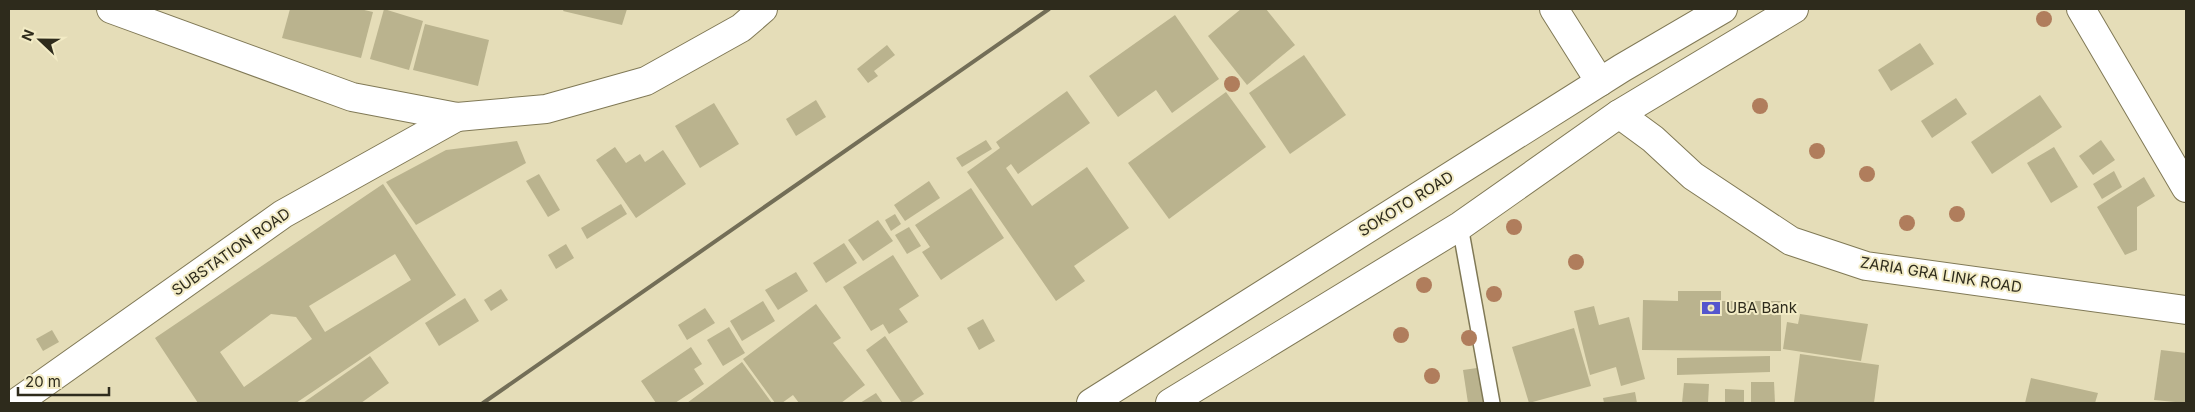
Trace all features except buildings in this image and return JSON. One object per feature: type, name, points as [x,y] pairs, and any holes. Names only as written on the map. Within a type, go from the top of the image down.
[{"type":"street","points":[[111,9],[352,97],[457,118],[546,110],[646,81],[741,28],[763,9]]},
{"type":"street","points":[[1554,9],[1600,82]]},
{"type":"street","name":"SOKOTO ROAD","points":[[1091,403],[1600,82],[1724,9]]},
{"type":"street","points":[[1170,403],[1460,226],[1619,114],[1794,9]]},
{"type":"street","points":[[2081,9],[2186,188]]},
{"type":"street","name":"ZARIA GRA LINK ROAD","points":[[1619,114],[1653,140],[1693,176],[1791,241],[1866,266],[2186,310]]},
{"type":"street","name":"SUBSTATION ROAD","points":[[16,403],[283,214],[457,118]]},
{"type":"street","points":[[1182,346],[1203,383]]},
{"type":"lane","points":[[1460,226],[1492,403]]},
{"type":"railway","points":[[483,403],[1049,9]]},
{"type":"place","name":"UBA Bank","points":[[1711,308]]}]
